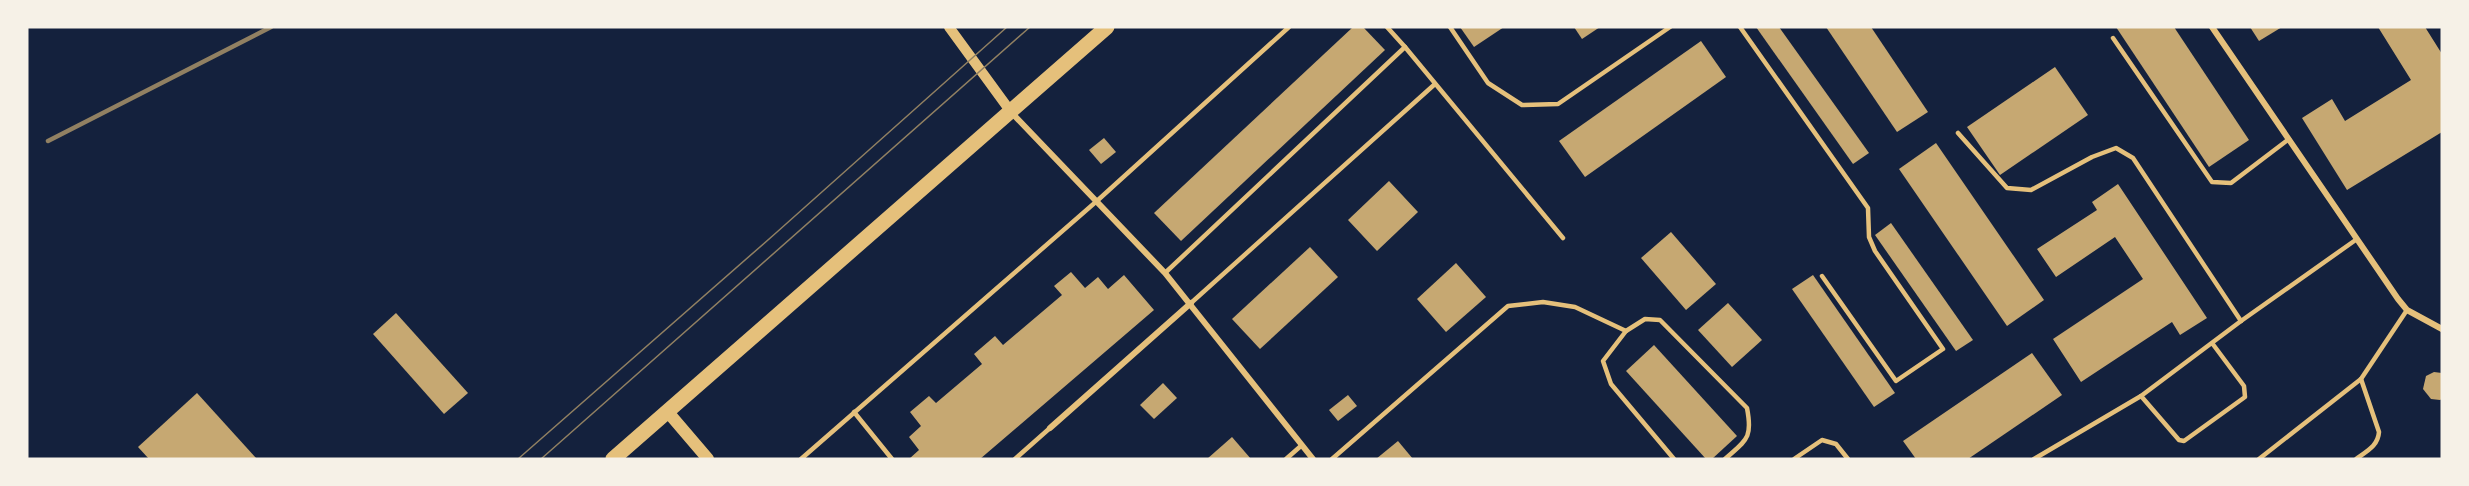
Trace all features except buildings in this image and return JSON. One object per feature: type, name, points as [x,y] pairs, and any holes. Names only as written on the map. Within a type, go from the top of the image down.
[{"type":"main road","points":[[613,459],[1107,27]]},
{"type":"main road","points":[[667,411],[708,459]]},
{"type":"street","points":[[949,27],[1011,112],[1098,200],[1165,273],[1313,459]]},
{"type":"street","points":[[2212,27],[2407,310],[2442,329]]},
{"type":"street","points":[[1050,428],[1191,303]]},
{"type":"lane","points":[[801,459],[1098,200],[1289,27]]},
{"type":"lane","points":[[1387,27],[1563,238]]},
{"type":"lane","points":[[1450,27],[1488,83],[1522,105],[1558,104],[1670,27]]},
{"type":"lane","points":[[1740,27],[1868,208],[1869,237],[1875,251],[1943,349],[1896,381],[1822,276]]},
{"type":"lane","points":[[2113,38],[2212,182],[2231,183],[2289,139]]},
{"type":"lane","points":[[1165,273],[1405,47]]},
{"type":"lane","points":[[1191,303],[1436,84]]},
{"type":"lane","points":[[1958,133],[2007,188],[2031,190],[2092,157],[2116,148],[2133,158],[2241,321]]},
{"type":"lane","points":[[2034,459],[2141,396],[2241,321],[2357,239]]},
{"type":"lane","points":[[1332,459],[1508,306],[1543,302],[1575,307],[1626,331]]},
{"type":"lane","points":[[2259,459],[2361,379],[2407,310]]},
{"type":"lane","points":[[1674,459],[1611,384],[1605,372],[1603,362],[1626,331],[1645,319],[1660,320],[1747,408],[1750,424],[1748,438],[1725,459]]},
{"type":"lane","points":[[2141,396],[2176,436],[2184,441],[2246,397],[2244,386],[2212,343]]},
{"type":"lane","points":[[2356,459],[2374,446],[2379,432],[2361,379]]},
{"type":"lane","points":[[854,412],[892,459]]},
{"type":"lane","points":[[1015,459],[1050,428]]},
{"type":"lane","points":[[1794,459],[1822,440],[1836,444],[1848,459]]},
{"type":"lane","points":[[1286,459],[1302,445]]},
{"type":"tram line","points":[[518,459],[1007,27]]},
{"type":"tram line","points":[[541,459],[1030,27]]},
{"type":"railway","points":[[48,141],[271,27]]}]
